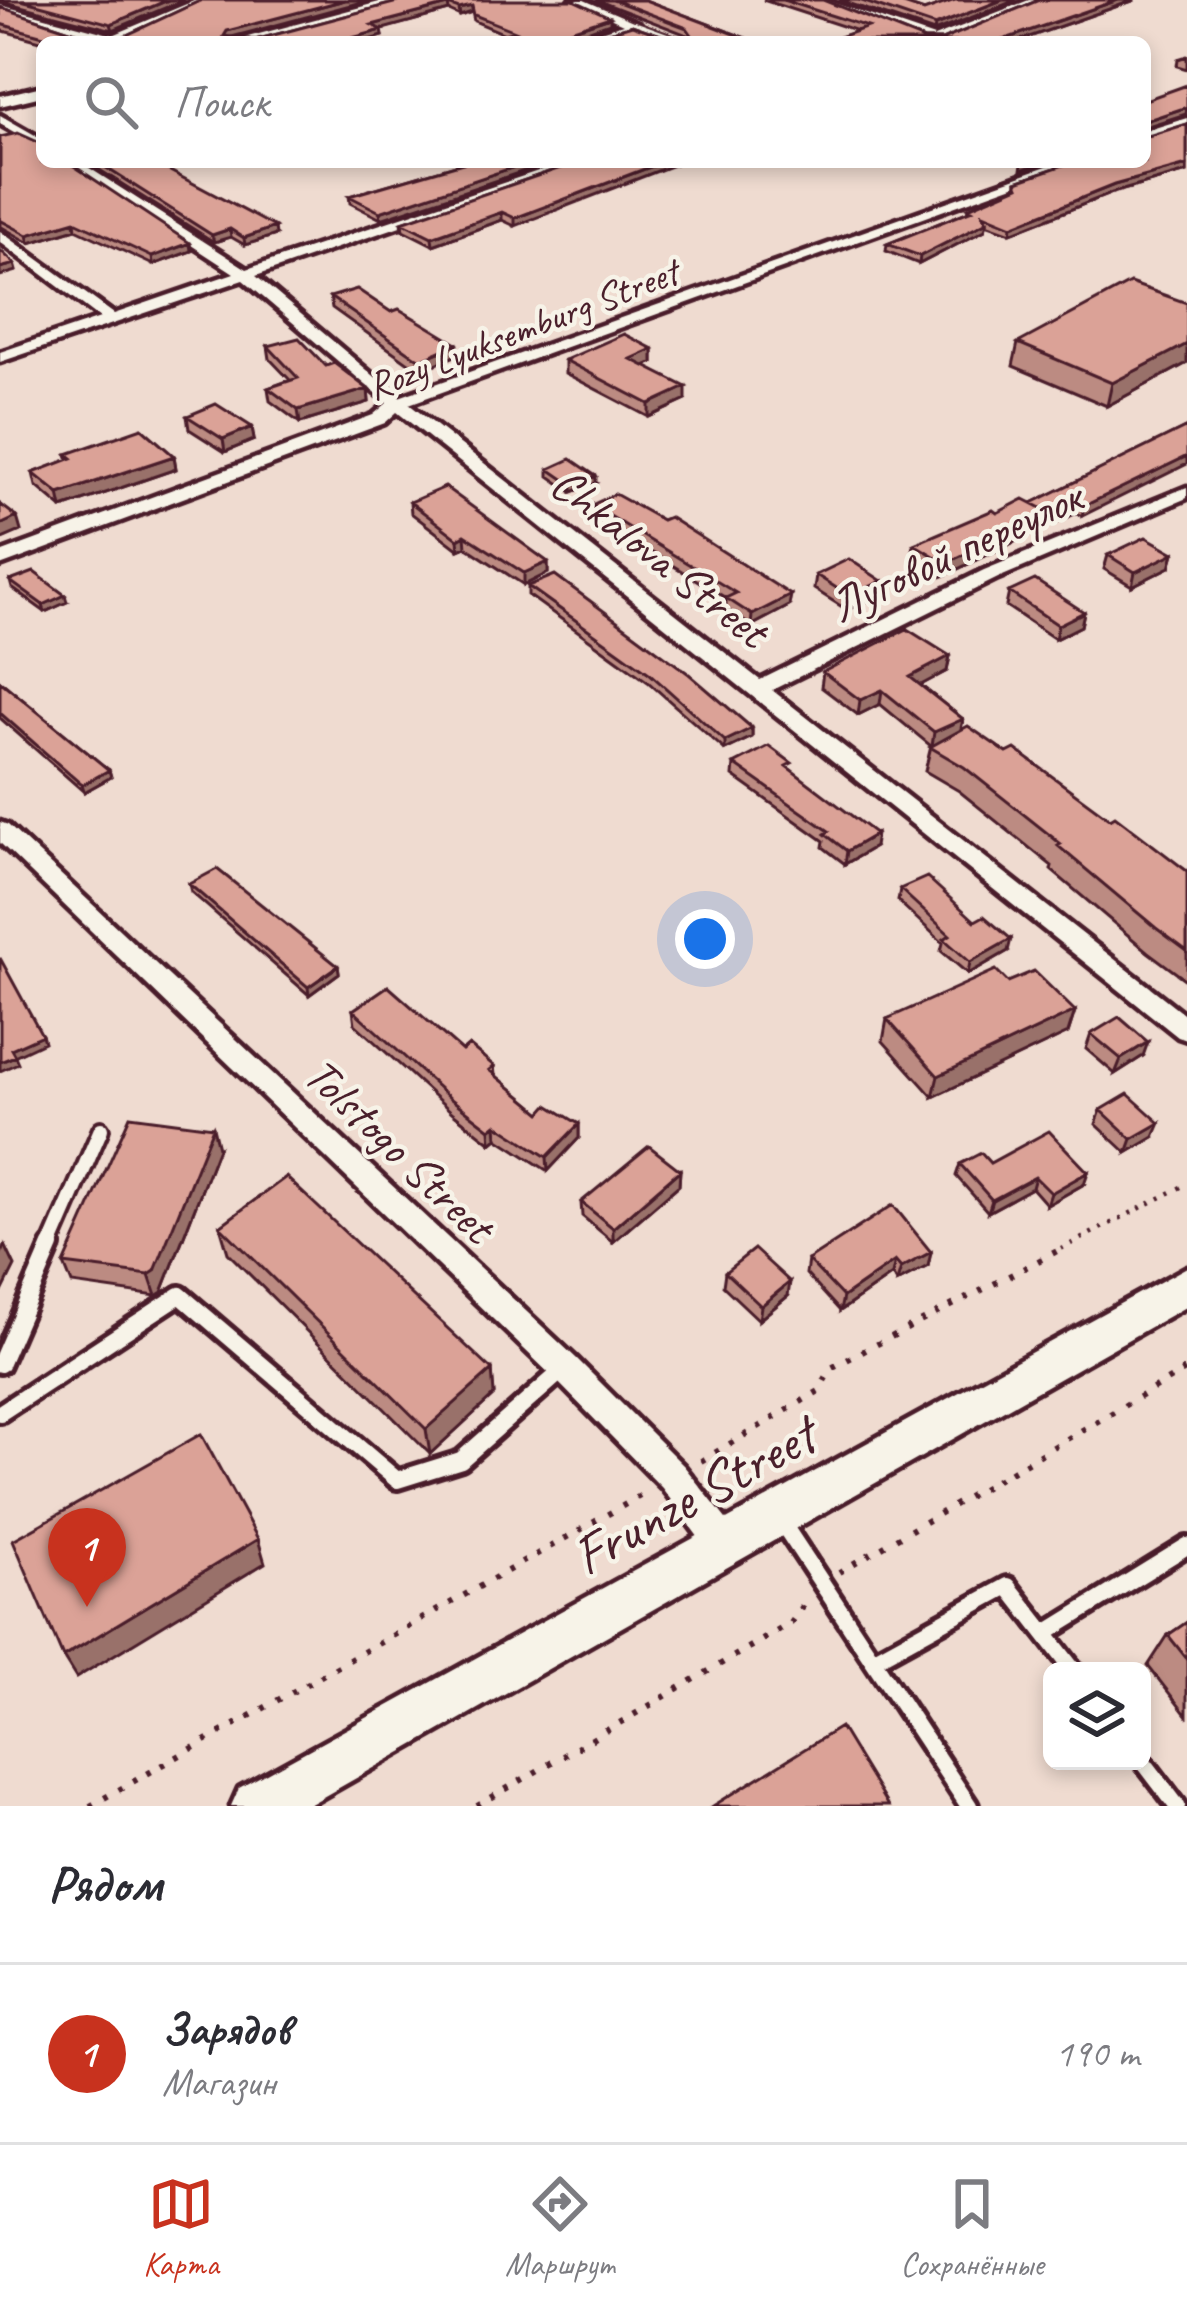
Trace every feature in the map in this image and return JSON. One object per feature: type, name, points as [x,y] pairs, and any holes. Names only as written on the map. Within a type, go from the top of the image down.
[{"type":"main road","points":[[261,36],[405,0]]},
{"type":"main road","points":[[0,101],[36,92]]},
{"type":"main road","name":"Frunze Street","points":[[257,1806],[1187,1286]]},
{"type":"street","points":[[120,36],[205,0]]},
{"type":"street","points":[[575,0],[634,24]]},
{"type":"street","points":[[814,0],[918,36]]},
{"type":"street","points":[[946,36],[1039,0]]},
{"type":"street","points":[[0,8],[97,36]]},
{"type":"street","points":[[592,36],[634,24]]},
{"type":"street","points":[[0,119],[36,140]]},
{"type":"street","points":[[1151,133],[1187,122]]},
{"type":"street","points":[[1151,135],[1187,142]]},
{"type":"street","name":"Chkalova Street","points":[[81,168],[245,274],[397,403],[1187,1030]]},
{"type":"street","points":[[0,357],[560,168]]},
{"type":"street","name":"Rozy Lyuksemburg Street","points":[[0,560],[379,419],[397,403],[1053,168]]},
{"type":"street","points":[[0,235],[8,250],[111,319]]},
{"type":"street","name":"Луговой переулок","points":[[760,688],[991,574],[1187,492]]},
{"type":"street","name":"Tolstogo Street","points":[[0,830],[565,1368],[673,1478],[725,1545]]},
{"type":"lane","points":[[634,24],[667,36]]},
{"type":"lane","points":[[0,1364],[101,1129]]},
{"type":"lane","points":[[0,1413],[180,1295],[398,1480],[461,1460],[565,1368]]},
{"type":"lane","points":[[777,1515],[969,1806]]},
{"type":"lane","points":[[1046,1634],[1187,1546]]},
{"type":"lane","points":[[873,1660],[1008,1586],[1067,1662]]},
{"type":"lane","points":[[1150,1770],[1177,1806]]},
{"type":"path","points":[[90,1806],[673,1478],[819,1391],[831,1368],[1187,1184]]},
{"type":"building","points":[[21,0],[168,0],[111,24]]},
{"type":"building","points":[[202,0],[345,0],[227,31],[224,36],[125,36]]},
{"type":"building","points":[[405,0],[573,0],[610,17],[563,36],[496,36],[515,31],[474,15],[472,6],[448,5],[372,25],[382,30],[360,36],[270,36]]},
{"type":"building","points":[[613,0],[645,0],[740,36],[691,36],[687,28]]},
{"type":"building","points":[[783,0],[823,0],[914,36],[842,36],[868,27]]},
{"type":"building","points":[[859,0],[892,0],[924,11],[955,0],[1002,0],[935,26]]},
{"type":"building","points":[[1039,0],[1118,0],[1014,36],[952,36]]},
{"type":"building","points":[[0,7],[88,36],[44,36],[0,24]]},
{"type":"building","points":[[632,25],[664,36],[596,36]]},
{"type":"building","points":[[1187,85],[1187,107],[1151,119],[1151,98]]},
{"type":"building","points":[[1187,124],[1187,165],[1114,185],[1012,226],[983,214],[987,222],[920,256],[887,244],[972,210],[968,208],[1019,186],[1017,181],[1055,168],[1151,168],[1151,135]]},
{"type":"building","points":[[18,133],[36,141],[36,168],[77,168],[190,243],[152,257],[75,221],[28,235],[0,220],[0,137]]},
{"type":"building","points":[[106,168],[164,168],[275,227],[244,238],[230,229],[212,235]]},
{"type":"building","points":[[445,168],[511,168],[380,212],[349,196]]},
{"type":"building","points":[[560,168],[647,168],[515,218],[502,212],[432,237],[402,222]]},
{"type":"building","points":[[0,250],[15,264],[0,268]]},
{"type":"building","points":[[1130,283],[1187,303],[1187,344],[1112,383],[1018,343]]},
{"type":"building","points":[[357,289],[391,312],[399,309],[457,344],[420,360],[330,297]]},
{"type":"building","points":[[624,334],[653,349],[631,359],[686,387],[649,404],[565,360]]},
{"type":"building","points":[[299,338],[326,366],[334,363],[368,389],[298,410],[268,388],[298,378],[268,346]]},
{"type":"building","points":[[216,404],[252,427],[223,439],[187,416]]},
{"type":"building","points":[[1187,427],[1187,456],[1084,506],[1078,503],[1055,515],[1032,503]]},
{"type":"building","points":[[142,428],[174,456],[59,494],[33,473],[72,458],[67,454]]},
{"type":"building","points":[[571,459],[596,476],[572,485],[549,469]]},
{"type":"building","points":[[445,487],[548,562],[524,573],[465,535],[458,539],[410,502]]},
{"type":"building","points":[[615,494],[662,520],[669,517],[791,595],[752,615],[726,598],[736,593],[592,505]]},
{"type":"building","points":[[1024,499],[1051,513],[946,563],[914,544],[993,510],[997,513]]},
{"type":"building","points":[[0,504],[17,517],[0,525]]},
{"type":"building","points":[[1146,537],[1174,553],[1135,572],[1108,555]]},
{"type":"building","points":[[849,559],[882,581],[849,596],[816,575]]},
{"type":"building","points":[[34,572],[65,595],[43,605],[10,581]]},
{"type":"building","points":[[555,575],[689,674],[752,728],[725,741],[649,673],[528,586]]},
{"type":"building","points":[[1035,580],[1084,612],[1058,625],[1009,592]]},
{"type":"building","points":[[907,629],[950,656],[910,677],[963,719],[934,732],[882,690],[860,700],[823,672]]},
{"type":"building","points":[[0,681],[109,770],[82,785],[0,713]]},
{"type":"building","points":[[968,726],[1007,753],[1015,749],[1187,871],[1187,951],[964,767],[930,747]]},
{"type":"building","points":[[769,746],[792,763],[786,766],[876,834],[847,851],[825,834],[829,831],[734,764]]},
{"type":"building","points":[[217,869],[338,966],[308,987],[189,884]]},
{"type":"building","points":[[927,877],[975,921],[984,916],[1011,939],[970,962],[944,939],[950,935],[900,889]]},
{"type":"building","points":[[0,958],[42,1035],[11,1049],[15,1056],[0,1062]]},
{"type":"building","points":[[996,970],[1008,982],[1034,971],[1075,1011],[938,1076],[887,1019]]},
{"type":"building","points":[[388,986],[462,1051],[469,1045],[494,1066],[489,1070],[541,1113],[548,1105],[579,1124],[547,1157],[496,1124],[490,1129],[353,1010]]},
{"type":"building","points":[[1119,1017],[1148,1042],[1121,1059],[1091,1034]]},
{"type":"building","points":[[1128,1094],[1160,1123],[1132,1139],[1101,1110]]},
{"type":"building","points":[[130,1116],[213,1127],[155,1271],[149,1275],[64,1264]]},
{"type":"building","points":[[1049,1131],[1088,1172],[1051,1193],[1035,1177],[992,1200],[960,1164],[981,1153],[990,1163]]},
{"type":"building","points":[[649,1146],[680,1170],[613,1228],[581,1202]]},
{"type":"building","points":[[286,1177],[492,1370],[426,1429],[220,1226]]},
{"type":"building","points":[[893,1205],[931,1252],[901,1268],[895,1261],[843,1297],[808,1260]]},
{"type":"building","points":[[754,1249],[790,1282],[761,1306],[725,1272]]},
{"type":"building","points":[[201,1434],[258,1539],[63,1657],[13,1540]]},
{"type":"building","points":[[1187,1622],[1187,1659],[1168,1635]]},
{"type":"building","points":[[840,1727],[888,1806],[713,1806]]},
{"type":"place","name":"Зарядов","points":[[87,1607]]}]
